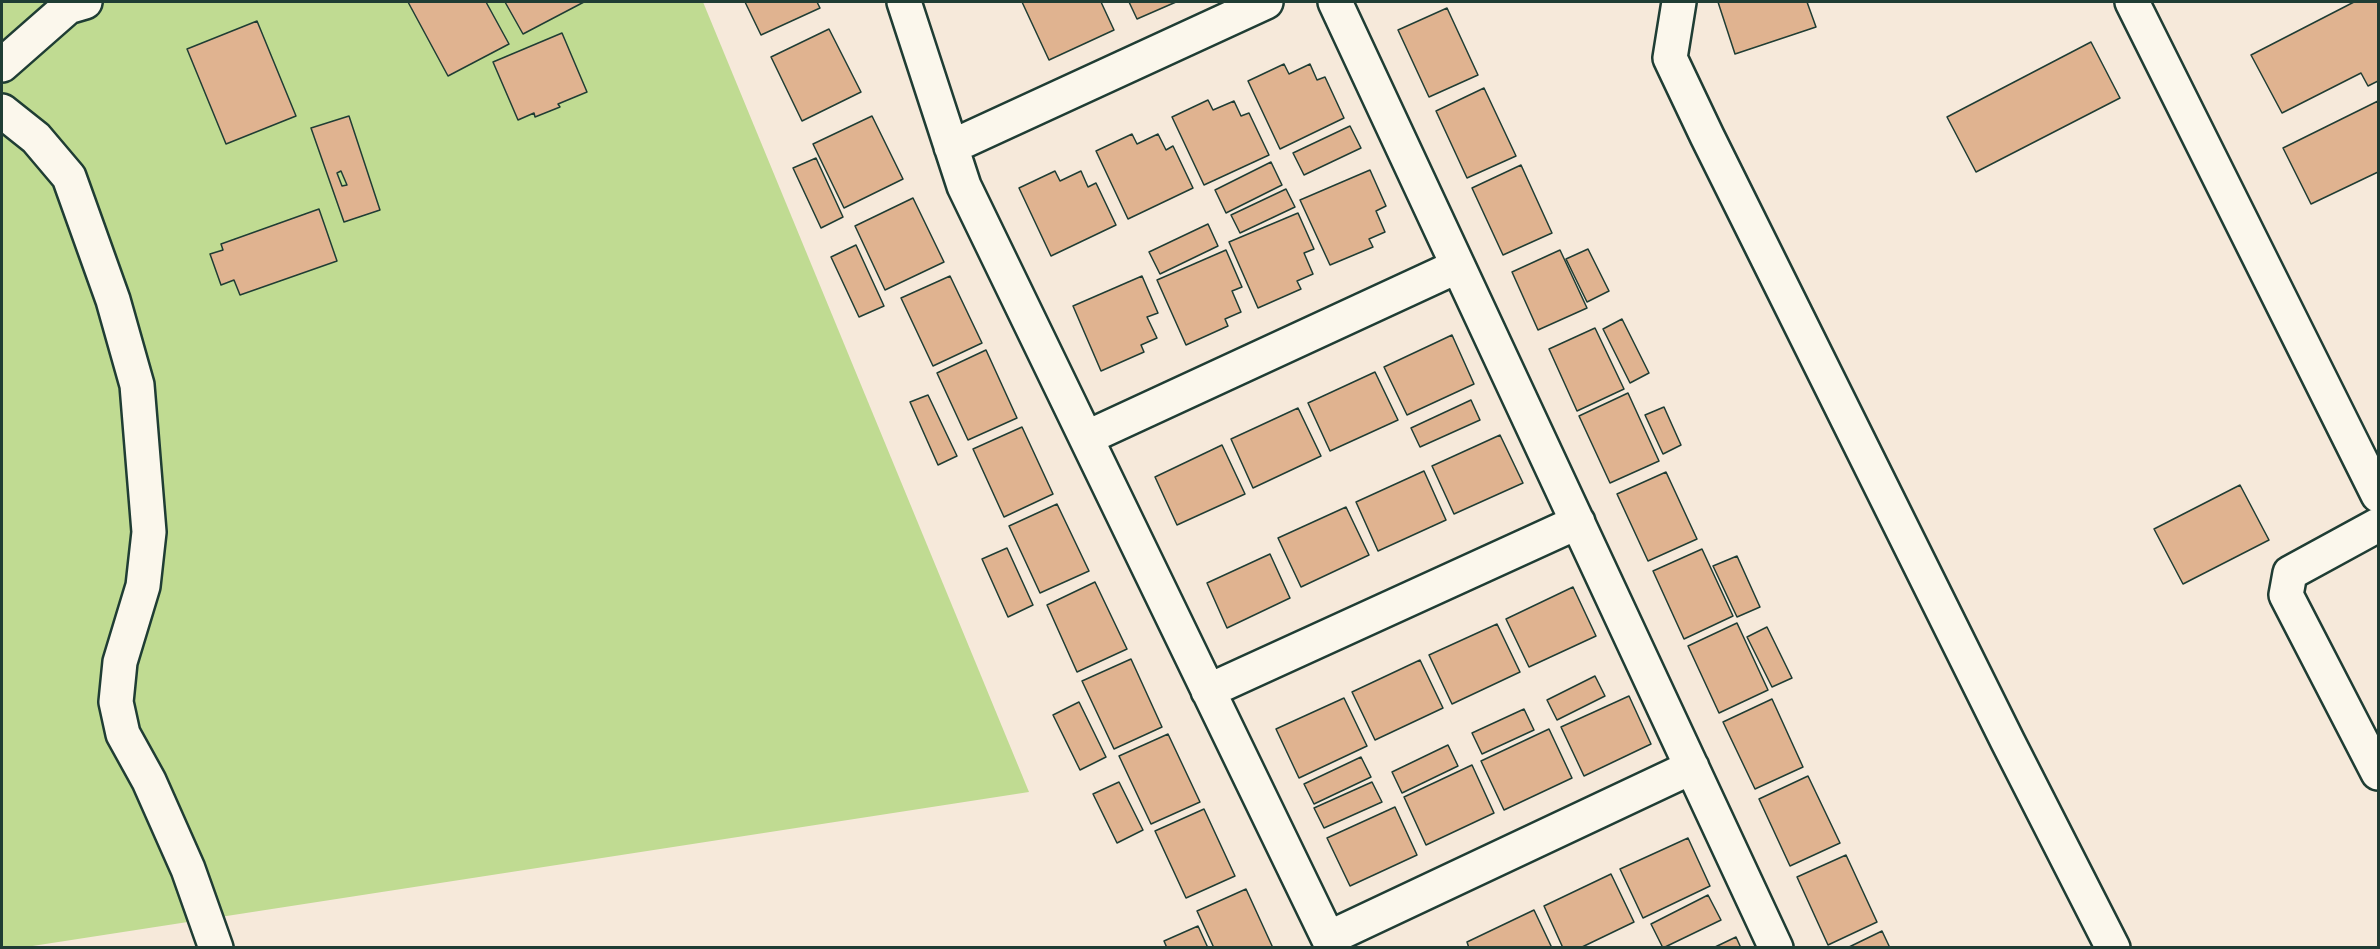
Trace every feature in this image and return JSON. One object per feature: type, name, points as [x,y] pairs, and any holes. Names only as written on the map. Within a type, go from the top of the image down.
[{"type":"street","points":[[2,65],[68,7],[85,2]]},
{"type":"street","points":[[904,2],[964,186],[1331,943],[1692,767]]},
{"type":"street","points":[[951,147],[1266,2]]},
{"type":"street","points":[[1335,2],[1776,948]]},
{"type":"street","points":[[1679,2],[1670,58],[1679,78],[2002,732],[2113,948]]},
{"type":"street","points":[[2132,2],[2379,495]]},
{"type":"street","points":[[2,111],[36,138],[69,177],[113,300],[137,385],[148,532],[143,586],[120,662],[116,702],[123,734],[149,781],[188,869],[212,930],[216,948]]},
{"type":"street","points":[[1086,438],[1458,266]]},
{"type":"street","points":[[1208,691],[1578,522]]},
{"type":"street","points":[[2379,525],[2290,573],[2286,595],[2379,773]]},
{"type":"green space","points":[[2,2],[703,2],[1029,792],[26,947],[2,948]]},
{"type":"building","points":[[408,2],[486,2],[509,44],[448,76]]},
{"type":"building","points":[[505,2],[584,2],[523,34]]},
{"type":"building","points":[[745,2],[817,2],[820,8],[761,35]]},
{"type":"building","points":[[1022,2],[1101,2],[1114,30],[1049,60]]},
{"type":"building","points":[[1129,2],[1176,2],[1137,19]]},
{"type":"building","points":[[1718,2],[1807,2],[1816,27],[1735,54]]},
{"type":"building","points":[[2354,2],[2378,2],[2378,81],[2368,86],[2361,73],[2282,113],[2251,55]]},
{"type":"building","points":[[1447,8],[1478,75],[1429,97],[1398,30]]},
{"type":"building","points":[[257,21],[296,116],[226,144],[187,49]]},
{"type":"building","points":[[829,29],[861,92],[802,121],[771,57]]},
{"type":"building","points":[[562,33],[587,92],[558,104],[560,107],[535,117],[534,113],[518,120],[493,62]]},
{"type":"building","points":[[2091,42],[2120,98],[1976,172],[1947,117]]},
{"type":"building","points":[[1284,64],[1289,74],[1310,64],[1317,80],[1325,77],[1344,118],[1280,149],[1248,81]]},
{"type":"building","points":[[1484,88],[1516,156],[1467,178],[1436,111]]},
{"type":"building","points":[[1208,100],[1213,110],[1234,101],[1241,116],[1249,113],[1269,155],[1204,185],[1172,117]]},
{"type":"building","points":[[2378,101],[2378,172],[2311,204],[2283,148]]},
{"type":"building","points":[[349,116],[380,210],[344,222],[311,128]],"holes":[[[341,171],[347,185],[342,186],[337,173]]]},
{"type":"building","points":[[872,116],[903,179],[844,208],[813,144]]},
{"type":"building","points":[[1350,126],[1361,148],[1304,175],[1293,153]]},
{"type":"building","points":[[1132,134],[1137,144],[1158,134],[1166,150],[1173,146],[1193,188],[1128,219],[1096,151]]},
{"type":"building","points":[[816,158],[843,217],[821,228],[793,168]]},
{"type":"building","points":[[1271,162],[1282,185],[1226,213],[1215,190]]},
{"type":"building","points":[[1521,165],[1552,233],[1503,255],[1472,188]]},
{"type":"building","points":[[1370,170],[1386,206],[1376,211],[1385,232],[1369,239],[1373,247],[1330,265],[1300,200]]},
{"type":"building","points":[[1055,171],[1060,181],[1081,171],[1088,187],[1096,183],[1116,225],[1051,256],[1019,188]]},
{"type":"building","points":[[1286,189],[1295,207],[1240,233],[1231,215]]},
{"type":"building","points":[[913,198],[944,262],[885,290],[855,226]]},
{"type":"building","points":[[319,209],[337,261],[240,295],[234,280],[221,285],[210,254],[223,250],[221,244]]},
{"type":"building","points":[[1298,213],[1314,249],[1304,253],[1313,274],[1297,281],[1301,289],[1258,308],[1229,242]]},
{"type":"building","points":[[1208,224],[1218,246],[1160,274],[1149,252]]},
{"type":"building","points":[[856,245],[884,306],[859,317],[831,257]]},
{"type":"building","points":[[1588,249],[1609,291],[1587,302],[1566,259]]},
{"type":"building","points":[[1226,250],[1242,287],[1232,291],[1241,312],[1225,319],[1228,326],[1186,345],[1157,280]]},
{"type":"building","points":[[1560,250],[1587,308],[1538,330],[1512,272]]},
{"type":"building","points":[[950,276],[982,343],[933,366],[901,298]]},
{"type":"building","points":[[1142,276],[1158,313],[1147,317],[1157,338],[1141,345],[1144,352],[1101,371],[1073,306]]},
{"type":"building","points":[[1622,319],[1649,373],[1630,383],[1603,329]]},
{"type":"building","points":[[1595,328],[1624,389],[1577,411],[1549,349]]},
{"type":"building","points":[[1452,335],[1474,384],[1407,415],[1384,367]]},
{"type":"building","points":[[986,350],[1017,418],[968,440],[937,373]]},
{"type":"building","points":[[1375,372],[1398,420],[1330,451],[1308,403]]},
{"type":"building","points":[[1628,393],[1659,461],[1610,483],[1579,416]]},
{"type":"building","points":[[928,395],[957,456],[938,465],[910,402]]},
{"type":"building","points":[[1471,400],[1480,420],[1420,447],[1411,428]]},
{"type":"building","points":[[1664,407],[1681,445],[1663,454],[1645,415]]},
{"type":"building","points":[[1298,408],[1321,456],[1253,488],[1231,439]]},
{"type":"building","points":[[1022,427],[1053,494],[1004,517],[973,449]]},
{"type":"building","points":[[1500,435],[1523,483],[1454,514],[1432,466]]},
{"type":"building","points":[[1222,445],[1245,494],[1177,525],[1155,477]]},
{"type":"building","points":[[1424,471],[1446,520],[1378,551],[1356,502]]},
{"type":"building","points":[[1666,472],[1697,539],[1648,561],[1617,494]]},
{"type":"building","points":[[2240,485],[2269,540],[2183,584],[2154,529]]},
{"type":"building","points":[[1057,504],[1089,571],[1040,593],[1009,526]]},
{"type":"building","points":[[1346,507],[1369,555],[1301,587],[1278,538]]},
{"type":"building","points":[[1007,548],[1033,605],[1008,617],[982,559]]},
{"type":"building","points":[[1702,549],[1733,616],[1684,639],[1653,571]]},
{"type":"building","points":[[1270,554],[1290,598],[1227,628],[1207,583]]},
{"type":"building","points":[[1737,556],[1760,607],[1737,617],[1713,566]]},
{"type":"building","points":[[1095,582],[1127,649],[1077,672],[1047,605]]},
{"type":"building","points":[[1573,587],[1596,636],[1529,667],[1506,619]]},
{"type":"building","points":[[1737,623],[1768,690],[1719,713],[1688,646]]},
{"type":"building","points":[[1497,624],[1520,672],[1452,704],[1429,655]]},
{"type":"building","points":[[1767,627],[1792,678],[1772,687],[1747,637]]},
{"type":"building","points":[[1131,659],[1162,727],[1114,749],[1082,681]]},
{"type":"building","points":[[1420,660],[1443,708],[1375,740],[1352,692]]},
{"type":"building","points":[[1595,676],[1605,696],[1557,720],[1547,700]]},
{"type":"building","points":[[1629,696],[1651,744],[1584,776],[1561,727]]},
{"type":"building","points":[[1344,698],[1367,746],[1299,778],[1276,729]]},
{"type":"building","points":[[1772,699],[1803,767],[1755,789],[1723,722]]},
{"type":"building","points":[[1079,702],[1106,757],[1080,770],[1053,715]]},
{"type":"building","points":[[1524,709],[1534,730],[1482,754],[1472,733]]},
{"type":"building","points":[[1549,729],[1572,778],[1504,810],[1481,761]]},
{"type":"building","points":[[1168,734],[1200,802],[1151,824],[1119,756]]},
{"type":"building","points":[[1448,745],[1458,766],[1402,793],[1392,772]]},
{"type":"building","points":[[1361,757],[1371,777],[1314,804],[1304,784]]},
{"type":"building","points":[[1472,765],[1494,813],[1426,845],[1404,797]]},
{"type":"building","points":[[1808,776],[1840,843],[1790,866],[1759,799]]},
{"type":"building","points":[[1119,782],[1143,830],[1117,843],[1093,794]]},
{"type":"building","points":[[1372,782],[1382,802],[1324,828],[1314,808]]},
{"type":"building","points":[[1395,807],[1417,855],[1350,886],[1327,838]]},
{"type":"building","points":[[1204,809],[1235,876],[1186,898],[1155,831]]},
{"type":"building","points":[[1688,838],[1710,886],[1643,918],[1620,869]]},
{"type":"building","points":[[1846,855],[1877,922],[1828,945],[1797,877]]},
{"type":"building","points":[[1611,874],[1634,922],[1580,948],[1563,948],[1544,906]]},
{"type":"building","points":[[1246,889],[1273,948],[1214,948],[1197,911]]},
{"type":"building","points":[[1708,895],[1721,920],[1663,948],[1651,924]]},
{"type":"building","points":[[1534,910],[1552,948],[1469,948],[1467,942]]},
{"type":"building","points":[[1198,926],[1208,948],[1167,948],[1164,941]]},
{"type":"building","points":[[1882,931],[1890,948],[1847,948]]},
{"type":"building","points":[[1736,937],[1741,948],[1713,948]]}]
